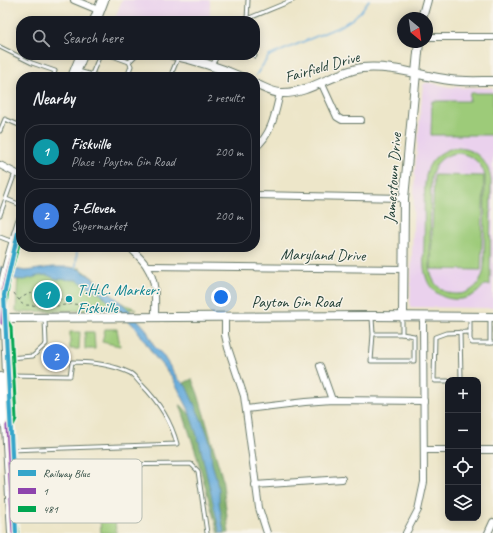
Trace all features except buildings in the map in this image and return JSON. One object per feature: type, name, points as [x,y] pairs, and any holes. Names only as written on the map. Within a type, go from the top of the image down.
[{"type":"main road","points":[[96,16],[103,0]]},
{"type":"main road","points":[[76,72],[80,60]]},
{"type":"main road","points":[[5,429],[11,419],[4,377],[7,358],[6,327],[1,322],[2,290],[16,239]]},
{"type":"main road","points":[[4,377],[0,384],[0,399],[2,419],[9,450],[10,466]]},
{"type":"main road","points":[[13,523],[13,533]]},
{"type":"street","points":[[74,0],[98,10]]},
{"type":"street","points":[[424,12],[427,0]]},
{"type":"street","points":[[433,37],[493,37]]},
{"type":"street","name":"Jamestown Drive","points":[[402,316],[404,198],[418,48]]},
{"type":"street","points":[[194,60],[230,72]]},
{"type":"street","name":"Fairfield Drive","points":[[260,86],[280,93],[301,90],[344,73],[362,68],[381,68],[416,72],[451,80],[493,81]]},
{"type":"street","points":[[321,82],[337,117],[342,120],[361,120]]},
{"type":"street","points":[[260,143],[265,138],[272,126],[280,93]]},
{"type":"street","points":[[0,165],[16,173]]},
{"type":"street","points":[[260,196],[404,198]]},
{"type":"street","points":[[134,252],[147,266],[152,275],[154,283],[151,317]]},
{"type":"street","name":"Maryland Drive","points":[[147,266],[403,269]]},
{"type":"street","points":[[225,316],[225,335],[241,385],[246,409],[255,485],[260,512],[267,533]]},
{"type":"street","points":[[406,533],[418,510],[424,482],[423,316]]},
{"type":"street","name":"Payton Gin Road","points":[[1,322],[45,318],[119,317],[492,317]]},
{"type":"street","points":[[320,366],[332,400]]},
{"type":"street","points":[[246,409],[332,400],[424,401]]},
{"type":"street","points":[[424,450],[445,450]]},
{"type":"street","points":[[481,450],[493,450]]},
{"type":"street","points":[[255,485],[342,479]]},
{"type":"street","points":[[488,533],[493,522]]},
{"type":"lane","points":[[247,16],[248,0]]},
{"type":"lane","points":[[256,16],[293,0]]},
{"type":"lane","points":[[0,47],[16,55]]},
{"type":"lane","points":[[26,60],[55,72]]},
{"type":"lane","points":[[93,72],[98,60]]},
{"type":"lane","points":[[124,60],[129,62],[131,66],[128,72]]},
{"type":"lane","points":[[171,72],[174,60]]},
{"type":"lane","points":[[212,65],[215,60]]},
{"type":"lane","points":[[0,131],[6,119],[16,124]]},
{"type":"lane","points":[[0,215],[16,178]]},
{"type":"lane","points":[[6,199],[16,203]]},
{"type":"lane","points":[[0,237],[14,244]]},
{"type":"lane","points":[[372,316],[373,334],[371,361],[424,361]]},
{"type":"lane","points":[[402,316],[402,334]]},
{"type":"lane","points":[[470,317],[470,339],[472,343],[492,343],[492,317]]},
{"type":"lane","points":[[7,358],[33,356],[46,344],[45,318]]},
{"type":"lane","points":[[460,332],[461,377]]},
{"type":"lane","points":[[445,381],[435,381],[434,378],[435,337],[446,333],[470,332]]},
{"type":"lane","points":[[373,334],[423,336]]},
{"type":"lane","points":[[414,336],[414,361]]},
{"type":"lane","points":[[414,351],[423,350]]},
{"type":"lane","points":[[4,377],[70,376],[72,362],[106,366],[131,374],[148,391],[164,412],[177,444],[9,450]]},
{"type":"lane","points":[[142,465],[191,464],[198,471],[207,533]]},
{"type":"path","points":[[14,293],[24,305],[29,306],[57,306],[73,304],[100,307],[105,310]]},
{"type":"path","points":[[19,300],[26,295],[39,293],[49,294],[73,304]]},
{"type":"shaded area","points":[[122,0],[210,0],[210,16],[116,16]]},
{"type":"shaded area","points":[[427,82],[450,87],[493,88],[493,308],[410,307],[415,171],[423,85]]},
{"type":"green space","points":[[470,93],[493,93],[493,135],[431,135],[432,101],[469,101]]},
{"type":"green space","points":[[453,148],[468,150],[479,156],[487,167],[491,181],[490,285],[484,285],[478,292],[462,299],[448,298],[439,295],[432,289],[427,281],[424,268],[424,199],[427,170],[435,157]],"holes":[[[453,154],[463,154],[476,160],[484,171],[485,176],[484,267],[481,279],[475,287],[466,292],[457,294],[447,292],[439,287],[433,279],[430,267],[431,180],[436,165],[439,161]]]},
{"type":"green space","points":[[434,175],[484,176],[481,270],[431,269]]},
{"type":"green space","points":[[80,268],[103,286],[117,301],[136,309],[16,311],[18,276],[46,269]]},
{"type":"green space","points":[[105,329],[117,329],[120,346],[102,342]]},
{"type":"green space","points":[[70,332],[80,332],[79,349],[70,349]]},
{"type":"green space","points":[[85,332],[94,332],[95,349],[85,349]]},
{"type":"green space","points":[[192,379],[198,394],[222,477],[229,533],[218,533],[196,453],[180,404],[191,416],[188,394],[184,383]]},
{"type":"green space","points":[[100,523],[115,523],[116,533],[101,533]]},
{"type":"water","points":[[0,267],[26,271],[53,267],[69,267],[79,269],[91,277],[126,307],[146,329],[154,346],[162,354],[178,379],[186,386],[205,428],[210,443],[212,464],[219,489],[219,502],[224,533],[220,533],[199,441],[188,408],[172,377],[155,357],[136,328],[101,294],[77,280],[57,279],[47,275],[24,280],[0,278]]},
{"type":"waterway","points":[[258,72],[269,56],[341,26],[360,12],[369,0]]},
{"type":"waterway","points":[[76,269],[77,252]]},
{"type":"rail line","name":"Blue","points":[[12,459],[4,295],[16,241]]},
{"type":"rail line","name":"Blue","points":[[15,523],[16,533]]},
{"type":"transit line","name":"1","points":[[10,480],[7,426],[11,419],[6,327],[2,323],[3,288],[16,238]]},
{"type":"transit line","name":"481","points":[[14,459],[12,427],[16,419],[11,327],[7,320],[6,309],[8,288],[17,252]]},
{"type":"transit line","name":"1","points":[[12,523],[13,533]]},
{"type":"transit line","name":"481","points":[[17,523],[18,533]]},
{"type":"place","name":"Fiskville","points":[[47,295]]},
{"type":"place","name":"T.H.C. Marker: Fiskville","points":[[69,299]]},
{"type":"place","name":"7-Eleven","points":[[56,357]]}]
